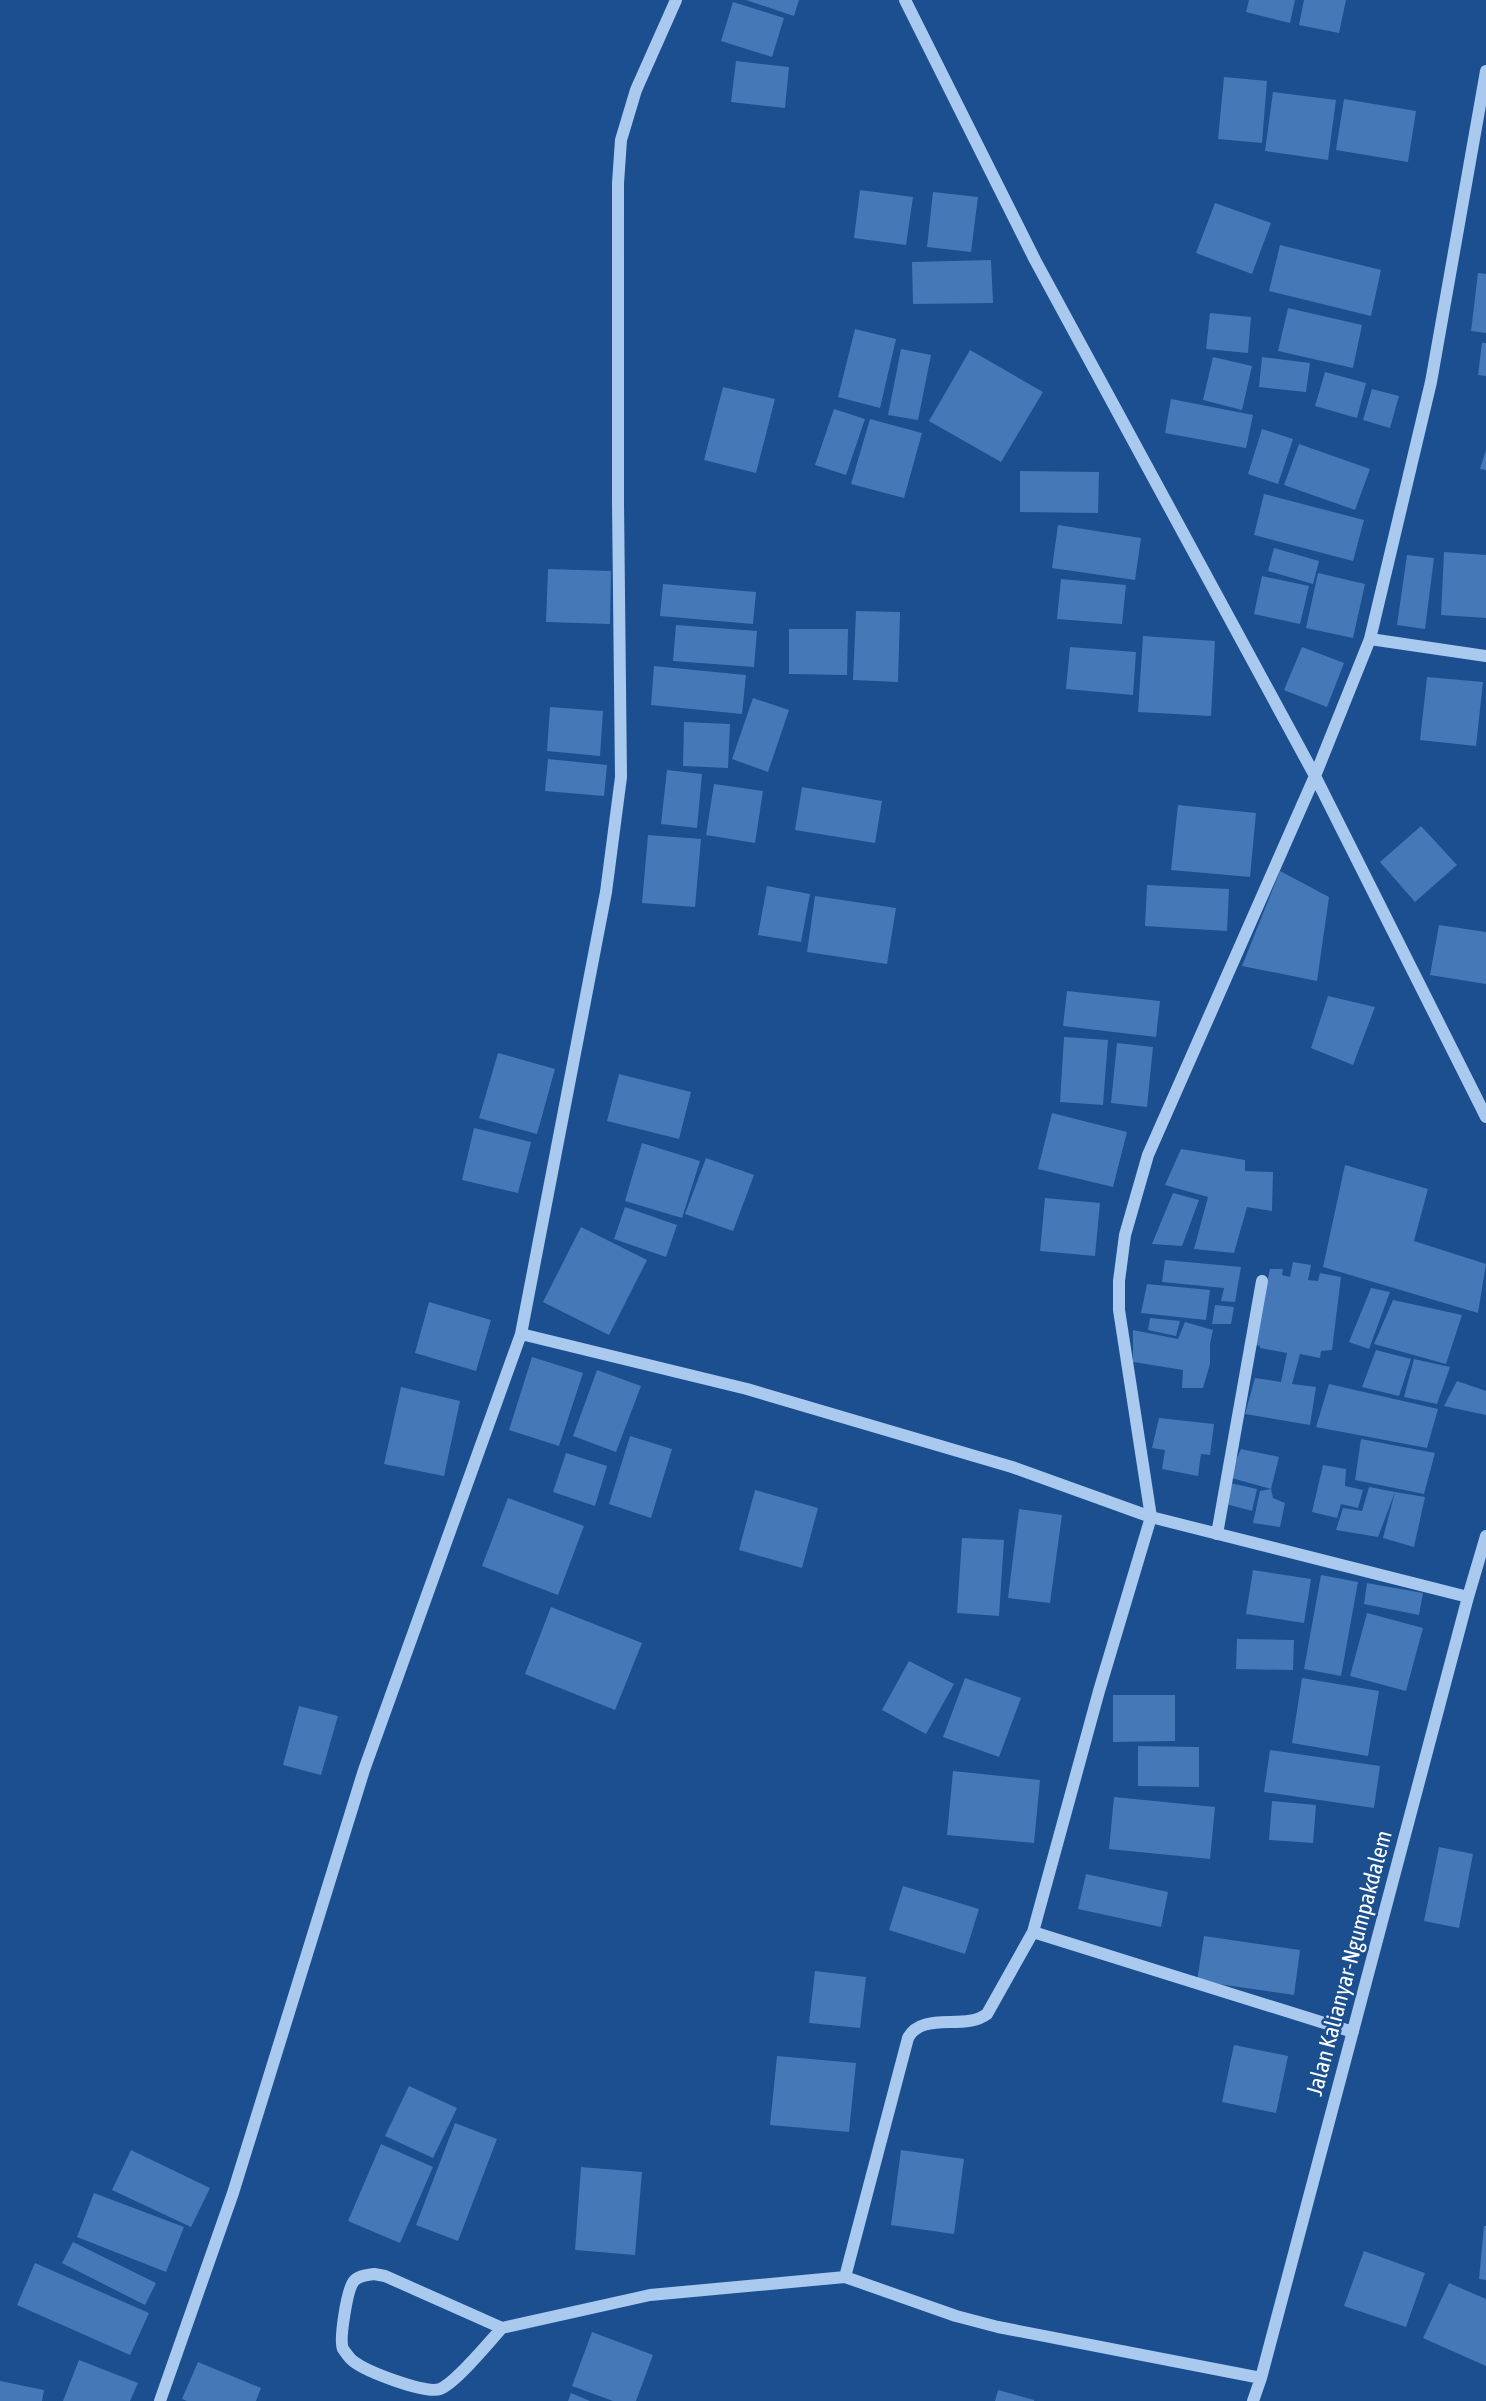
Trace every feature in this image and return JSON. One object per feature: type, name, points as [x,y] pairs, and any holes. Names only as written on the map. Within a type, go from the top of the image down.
[{"type":"street","points":[[160,2401],[233,2193],[364,1770],[522,1334],[606,892],[621,777],[618,183],[621,140],[636,90],[676,0]]},
{"type":"street","points":[[905,0],[1035,260],[1315,776],[1486,1117]]},
{"type":"street","points":[[845,2277],[912,2030],[920,2025],[976,2019],[987,2014],[1033,1932],[1099,1690],[1151,1517],[1119,1310],[1119,1281],[1125,1235],[1149,1155],[1315,776],[1370,639],[1431,382],[1486,71]]},
{"type":"street","points":[[1370,639],[1486,656]]},
{"type":"street","points":[[1217,1534],[1262,1281]]},
{"type":"street","points":[[522,1334],[747,1389],[1012,1468],[1151,1517],[1468,1597]]},
{"type":"street","name":"Jalan Kalianyar-Ngumpakdalem","points":[[1253,2401],[1486,1536]]},
{"type":"street","points":[[1033,1932],[1353,2032]]},
{"type":"street","points":[[502,2328],[385,2276],[374,2274],[355,2280],[350,2291],[341,2343],[352,2360],[361,2366],[413,2386],[438,2390],[450,2384],[502,2328],[650,2295],[845,2277],[956,2316],[998,2327],[1261,2378]]},
{"type":"building","points":[[746,0],[799,0],[794,16]]},
{"type":"building","points":[[1249,0],[1295,0],[1290,23],[1246,12]]},
{"type":"building","points":[[1304,0],[1346,0],[1339,33],[1299,25]]},
{"type":"building","points":[[733,2],[784,18],[772,57],[721,41]]},
{"type":"building","points":[[736,61],[789,67],[785,108],[731,102]]},
{"type":"building","points":[[1224,77],[1267,81],[1262,143],[1218,139]]},
{"type":"building","points":[[1273,92],[1336,100],[1328,160],[1265,151]]},
{"type":"building","points":[[1344,99],[1416,111],[1408,162],[1336,150]]},
{"type":"building","points":[[860,190],[913,197],[906,245],[854,238]]},
{"type":"building","points":[[933,192],[978,197],[971,252],[927,247]]},
{"type":"building","points":[[1215,203],[1271,223],[1252,274],[1196,253]]},
{"type":"building","points":[[1280,245],[1381,270],[1371,316],[1269,291]]},
{"type":"building","points":[[991,260],[993,303],[913,304],[912,262]]},
{"type":"building","points":[[1478,273],[1486,274],[1486,333],[1471,331]]},
{"type":"building","points":[[1288,308],[1362,325],[1353,368],[1278,351]]},
{"type":"building","points":[[1210,313],[1251,317],[1248,353],[1206,349]]},
{"type":"building","points":[[855,329],[896,339],[880,408],[838,397]]},
{"type":"building","points":[[1482,343],[1486,343],[1486,376],[1478,375]]},
{"type":"building","points":[[901,349],[931,355],[918,420],[888,415]]},
{"type":"building","points":[[970,350],[1043,392],[1001,462],[929,421]]},
{"type":"building","points":[[1213,357],[1252,366],[1242,410],[1203,400]]},
{"type":"building","points":[[1262,357],[1310,363],[1306,392],[1259,387]]},
{"type":"building","points":[[1325,372],[1366,383],[1357,418],[1315,406]]},
{"type":"building","points":[[723,387],[775,399],[756,473],[704,460]]},
{"type":"building","points":[[1372,389],[1399,396],[1390,428],[1363,420]]},
{"type":"building","points":[[1171,399],[1253,415],[1246,448],[1165,433]]},
{"type":"building","points":[[834,409],[865,419],[846,475],[815,465]]},
{"type":"building","points":[[870,419],[922,433],[904,498],[851,484]]},
{"type":"building","points":[[1262,429],[1293,439],[1278,484],[1248,474]]},
{"type":"building","points":[[1299,444],[1370,469],[1355,510],[1284,485]]},
{"type":"building","points":[[1486,450],[1486,470],[1480,469]]},
{"type":"building","points":[[1020,471],[1099,472],[1098,513],[1020,512]]},
{"type":"building","points":[[1264,494],[1364,520],[1353,561],[1254,535]]},
{"type":"building","points":[[1058,525],[1141,538],[1135,580],[1052,568]]},
{"type":"building","points":[[1274,548],[1319,561],[1313,584],[1268,571]]},
{"type":"building","points":[[1444,552],[1486,555],[1486,618],[1441,615]]},
{"type":"building","points":[[1407,555],[1434,558],[1425,629],[1397,625]]},
{"type":"building","points":[[548,569],[611,571],[610,624],[546,622]]},
{"type":"building","points":[[1318,573],[1365,584],[1353,638],[1306,628]]},
{"type":"building","points":[[1262,576],[1309,586],[1300,624],[1254,614]]},
{"type":"building","points":[[1061,579],[1126,585],[1122,624],[1057,619]]},
{"type":"building","points":[[663,584],[756,592],[753,624],[660,616]]},
{"type":"building","points":[[856,611],[900,612],[898,682],[853,680]]},
{"type":"building","points":[[676,625],[757,631],[754,667],[673,661]]},
{"type":"building","points":[[789,629],[848,629],[847,675],[789,674]]},
{"type":"building","points":[[1143,636],[1215,641],[1211,716],[1138,712]]},
{"type":"building","points":[[1070,647],[1136,652],[1133,695],[1066,689]]},
{"type":"building","points":[[1302,647],[1344,663],[1327,707],[1284,690]]},
{"type":"building","points":[[654,666],[746,675],[742,714],[651,705]]},
{"type":"building","points":[[1427,677],[1483,682],[1476,746],[1420,740]]},
{"type":"building","points":[[753,698],[789,710],[768,772],[732,759]]},
{"type":"building","points":[[550,707],[603,711],[600,756],[547,751]]},
{"type":"building","points":[[684,722],[730,724],[728,768],[683,766]]},
{"type":"building","points":[[548,759],[607,765],[604,796],[545,791]]},
{"type":"building","points":[[667,770],[702,774],[697,828],[661,824]]},
{"type":"building","points":[[714,784],[763,791],[755,843],[706,835]]},
{"type":"building","points":[[802,787],[882,801],[875,843],[795,830]]},
{"type":"building","points":[[1178,805],[1256,813],[1250,877],[1171,870]]},
{"type":"building","points":[[1421,826],[1457,865],[1415,902],[1380,862]]},
{"type":"building","points":[[648,835],[701,839],[695,907],[642,903]]},
{"type":"building","points":[[1280,871],[1329,897],[1317,981],[1242,966]]},
{"type":"building","points":[[1147,885],[1229,889],[1227,931],[1145,926]]},
{"type":"building","points":[[767,886],[810,894],[801,942],[758,935]]},
{"type":"building","points":[[815,896],[896,908],[887,964],[807,952]]},
{"type":"building","points":[[1439,925],[1486,932],[1486,984],[1430,975]]},
{"type":"building","points":[[1067,991],[1160,1001],[1156,1037],[1063,1026]]},
{"type":"building","points":[[1328,996],[1375,1007],[1353,1065],[1311,1048]]},
{"type":"building","points":[[1064,1037],[1108,1040],[1103,1105],[1060,1102]]},
{"type":"building","points":[[1117,1043],[1153,1047],[1147,1107],[1111,1103]]},
{"type":"building","points":[[498,1053],[555,1069],[537,1134],[479,1118]]},
{"type":"building","points":[[619,1074],[691,1092],[679,1139],[607,1121]]},
{"type":"building","points":[[1052,1113],[1127,1132],[1113,1187],[1038,1169]]},
{"type":"building","points":[[474,1128],[531,1142],[518,1193],[462,1180]]},
{"type":"building","points":[[642,1143],[700,1161],[682,1218],[625,1201]]},
{"type":"building","points":[[1181,1149],[1245,1160],[1245,1171],[1273,1172],[1272,1211],[1247,1207],[1234,1253],[1194,1249],[1208,1197],[1165,1185]]},
{"type":"building","points":[[706,1158],[754,1175],[733,1231],[685,1214]]},
{"type":"building","points":[[1345,1165],[1428,1189],[1414,1241],[1486,1264],[1478,1313],[1323,1267]]},
{"type":"building","points":[[1173,1193],[1199,1200],[1182,1246],[1152,1244]]},
{"type":"building","points":[[1045,1198],[1100,1203],[1095,1256],[1040,1251]]},
{"type":"building","points":[[625,1207],[677,1225],[666,1257],[614,1239]]},
{"type":"building","points":[[581,1227],[647,1260],[609,1335],[543,1302]]},
{"type":"building","points":[[1165,1260],[1241,1267],[1235,1302],[1221,1301],[1224,1288],[1162,1282]]},
{"type":"building","points":[[1293,1262],[1311,1265],[1308,1280],[1318,1281],[1320,1273],[1341,1277],[1332,1350],[1321,1351],[1320,1358],[1300,1354],[1292,1384],[1316,1387],[1310,1425],[1245,1414],[1255,1378],[1281,1382],[1287,1353],[1253,1344],[1270,1269],[1283,1269],[1282,1275],[1290,1277]]},
{"type":"building","points":[[1147,1284],[1210,1290],[1206,1320],[1141,1313]]},
{"type":"building","points":[[1371,1288],[1390,1292],[1369,1349],[1349,1342]]},
{"type":"building","points":[[1393,1300],[1462,1315],[1446,1364],[1374,1344]]},
{"type":"building","points":[[429,1302],[491,1320],[476,1371],[415,1353]]},
{"type":"building","points":[[1215,1305],[1234,1307],[1231,1324],[1212,1324]]},
{"type":"building","points":[[1150,1318],[1180,1321],[1176,1336],[1148,1330]]},
{"type":"building","points":[[1185,1322],[1213,1330],[1210,1364],[1203,1388],[1182,1388],[1183,1370],[1133,1362],[1133,1330],[1178,1339]]},
{"type":"building","points":[[1376,1350],[1411,1359],[1399,1396],[1362,1387]]},
{"type":"building","points":[[532,1357],[583,1373],[559,1446],[509,1430]]},
{"type":"building","points":[[1414,1359],[1450,1367],[1437,1404],[1404,1397]]},
{"type":"building","points":[[597,1370],[641,1386],[616,1452],[573,1436]]},
{"type":"building","points":[[1457,1381],[1486,1391],[1486,1415],[1444,1406]]},
{"type":"building","points":[[1329,1384],[1438,1409],[1427,1448],[1316,1427]]},
{"type":"building","points":[[401,1387],[460,1401],[444,1476],[384,1464]]},
{"type":"building","points":[[1159,1418],[1214,1424],[1210,1455],[1201,1454],[1198,1476],[1162,1469],[1165,1450],[1152,1448]]},
{"type":"building","points":[[630,1436],[672,1449],[651,1518],[609,1504]]},
{"type":"building","points":[[1361,1439],[1435,1453],[1424,1494],[1355,1480]]},
{"type":"building","points":[[1241,1449],[1279,1457],[1271,1489],[1228,1477]]},
{"type":"building","points":[[566,1453],[607,1466],[595,1506],[553,1492]]},
{"type":"building","points":[[1323,1465],[1346,1469],[1345,1486],[1363,1490],[1358,1508],[1341,1504],[1337,1518],[1312,1512]]},
{"type":"building","points":[[1230,1483],[1257,1489],[1252,1511],[1226,1504]]},
{"type":"building","points":[[1369,1487],[1395,1492],[1378,1537],[1336,1530],[1343,1508],[1362,1511]]},
{"type":"building","points":[[1271,1489],[1273,1498],[1285,1503],[1280,1527],[1253,1523],[1260,1491]]},
{"type":"building","points":[[755,1490],[818,1508],[802,1568],[739,1550]]},
{"type":"building","points":[[1395,1492],[1425,1497],[1414,1547],[1383,1538]]},
{"type":"building","points":[[508,1498],[584,1526],[558,1595],[482,1566]]},
{"type":"building","points":[[1019,1509],[1062,1515],[1050,1603],[1008,1598]]},
{"type":"building","points":[[962,1538],[1004,1540],[999,1616],[957,1613]]},
{"type":"building","points":[[1253,1570],[1311,1579],[1304,1623],[1246,1614]]},
{"type":"building","points":[[1321,1575],[1358,1582],[1341,1676],[1304,1669]]},
{"type":"building","points":[[1367,1583],[1423,1593],[1419,1615],[1364,1604]]},
{"type":"building","points":[[551,1607],[642,1643],[615,1710],[525,1674]]},
{"type":"building","points":[[1367,1613],[1423,1628],[1406,1691],[1350,1676]]},
{"type":"building","points":[[1237,1639],[1294,1640],[1293,1670],[1236,1669]]},
{"type":"building","points":[[909,1661],[954,1684],[926,1734],[882,1710]]},
{"type":"building","points":[[965,1678],[1021,1698],[999,1757],[943,1737]]},
{"type":"building","points":[[1302,1678],[1379,1691],[1368,1756],[1292,1743]]},
{"type":"building","points":[[1113,1695],[1175,1695],[1175,1741],[1113,1742]]},
{"type":"building","points":[[299,1706],[338,1716],[321,1775],[283,1765]]},
{"type":"building","points":[[1138,1746],[1199,1747],[1199,1787],[1138,1786]]},
{"type":"building","points":[[1270,1750],[1380,1766],[1374,1808],[1264,1792]]},
{"type":"building","points":[[953,1771],[1040,1780],[1034,1843],[947,1835]]},
{"type":"building","points":[[1114,1797],[1215,1807],[1210,1859],[1109,1849]]},
{"type":"building","points":[[1272,1801],[1316,1805],[1313,1843],[1269,1840]]},
{"type":"building","points":[[1439,1847],[1473,1854],[1459,1928],[1424,1921]]},
{"type":"building","points":[[1086,1874],[1168,1892],[1161,1927],[1078,1909]]},
{"type":"building","points":[[903,1886],[979,1909],[965,1954],[889,1930]]},
{"type":"building","points":[[1204,1936],[1300,1950],[1294,1995],[1197,1981]]},
{"type":"building","points":[[815,1971],[866,1977],[860,2028],[809,2023]]},
{"type":"building","points":[[1234,2045],[1288,2056],[1276,2113],[1222,2102]]},
{"type":"building","points":[[777,2056],[856,2063],[849,2132],[770,2125]]},
{"type":"building","points":[[409,2086],[457,2108],[433,2158],[385,2136]]},
{"type":"building","points":[[455,2123],[497,2139],[458,2241],[416,2225]]},
{"type":"building","points":[[381,2144],[433,2167],[400,2243],[348,2221]]},
{"type":"building","points":[[131,2150],[210,2188],[191,2227],[112,2190]]},
{"type":"building","points":[[901,2150],[964,2159],[954,2234],[891,2225]]},
{"type":"building","points":[[581,2167],[642,2172],[635,2255],[575,2250]]},
{"type":"building","points":[[94,2193],[184,2227],[166,2272],[77,2237]]},
{"type":"building","points":[[1486,2226],[1486,2280],[1479,2279]]},
{"type":"building","points":[[73,2242],[156,2283],[145,2305],[62,2263]]},
{"type":"building","points":[[1364,2251],[1425,2273],[1406,2327],[1344,2306]]},
{"type":"building","points":[[35,2263],[149,2313],[130,2355],[17,2305]]},
{"type":"building","points":[[1449,2283],[1486,2299],[1486,2366],[1423,2338]]},
{"type":"building","points":[[592,2332],[653,2355],[636,2401],[613,2401],[572,2386]]},
{"type":"building","points":[[79,2360],[138,2383],[130,2401],[63,2401]]},
{"type":"building","points":[[198,2362],[261,2388],[256,2401],[182,2399]]},
{"type":"building","points":[[0,2381],[44,2390],[42,2401],[0,2401]]},
{"type":"building","points":[[998,2390],[1034,2400],[1034,2401],[995,2401]]},
{"type":"building","points":[[571,2393],[590,2401],[568,2401]]}]
